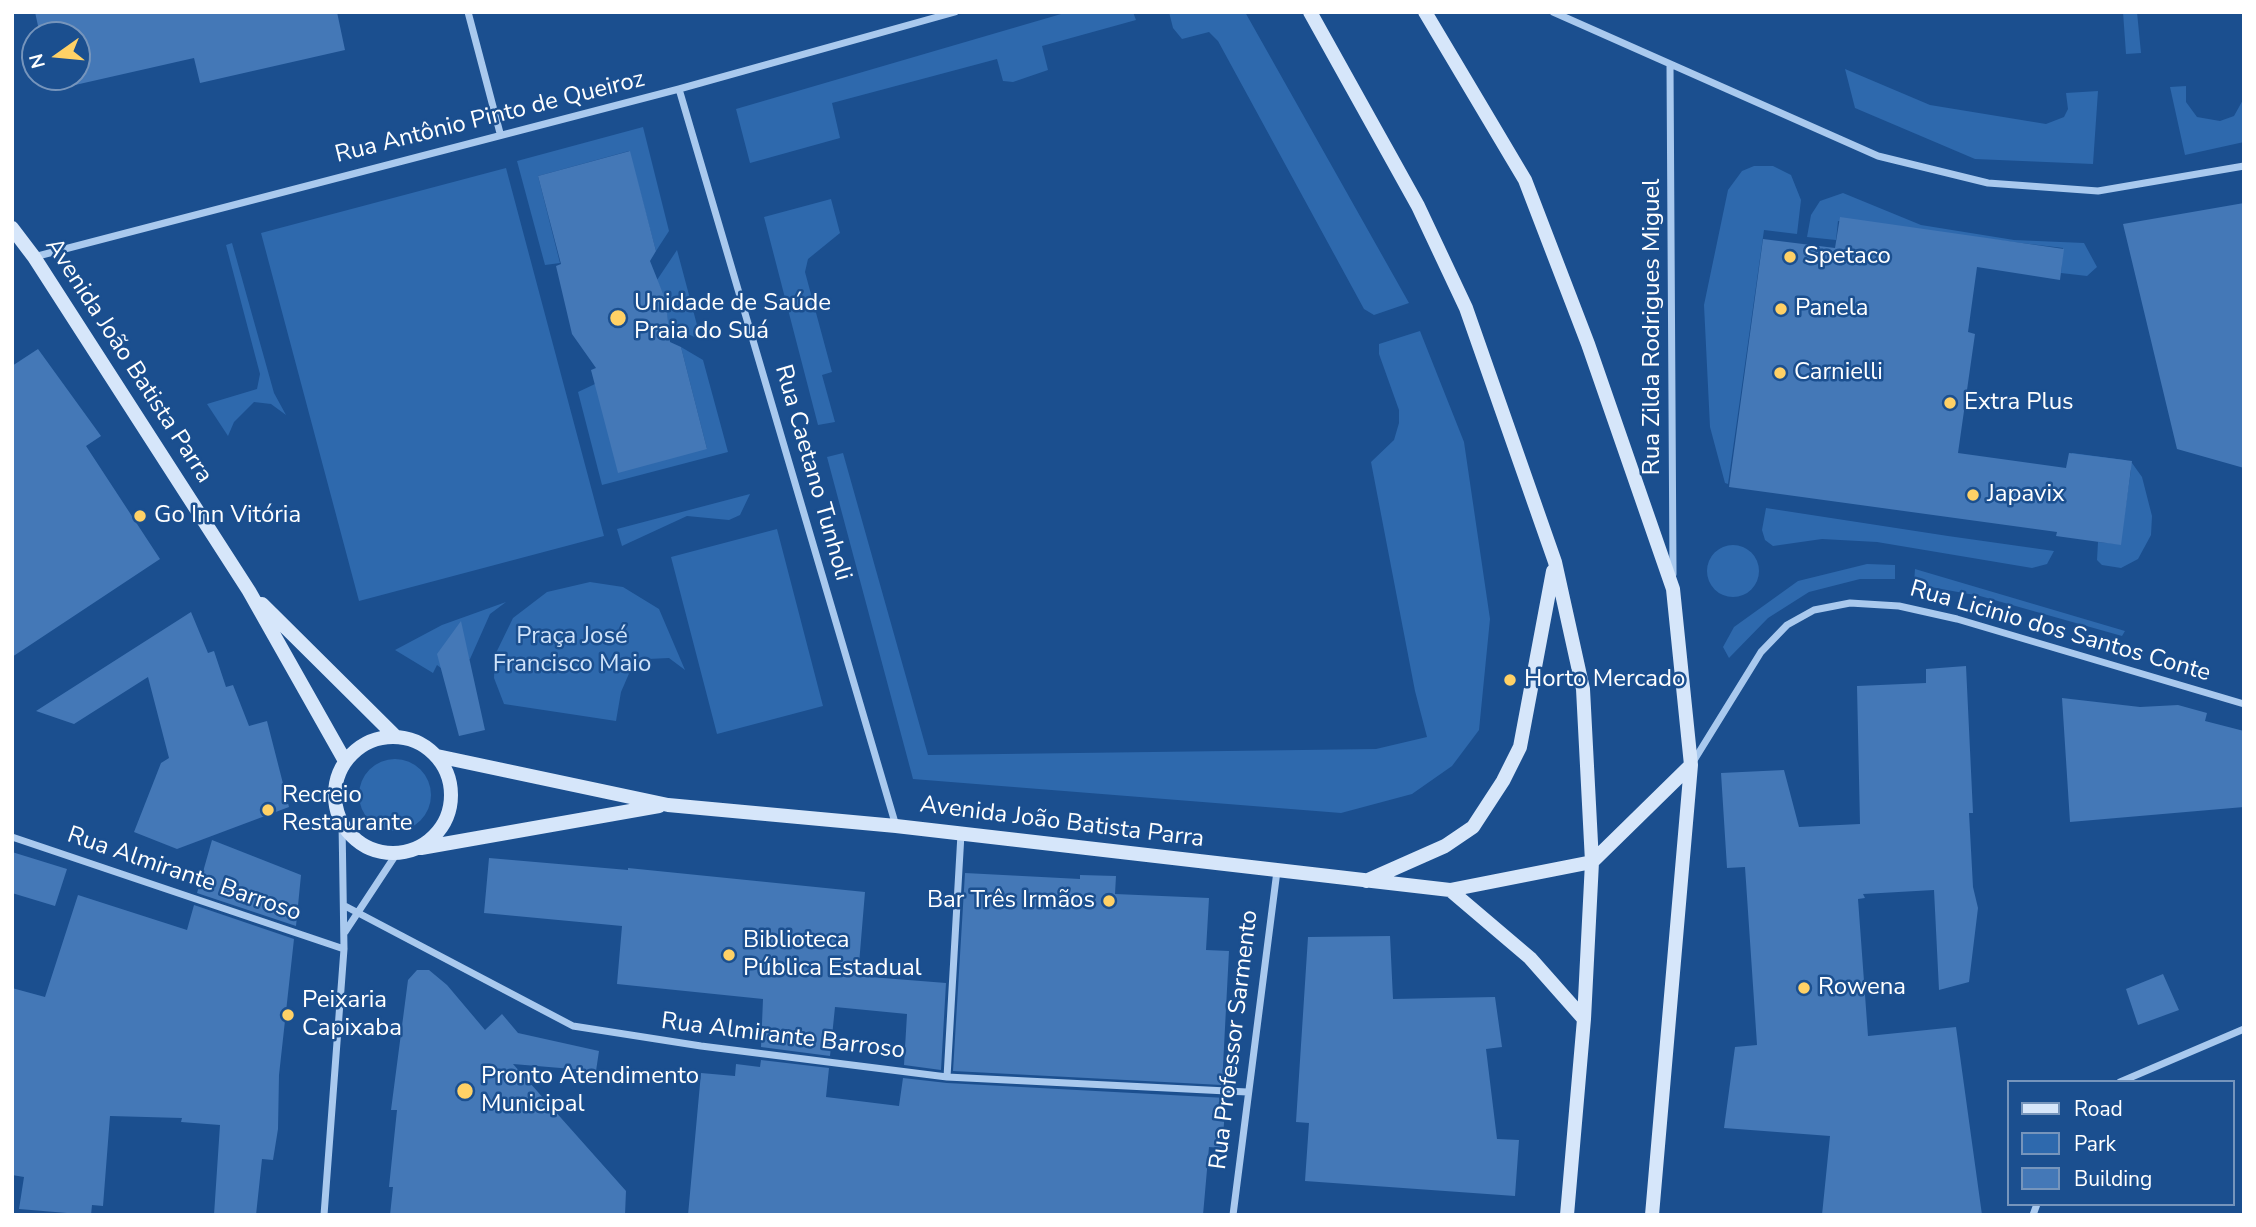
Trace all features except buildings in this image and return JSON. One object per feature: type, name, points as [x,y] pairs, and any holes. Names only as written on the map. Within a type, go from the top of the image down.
[{"type":"main road","points":[[1310,12],[1418,206],[1466,308],[1555,562],[1583,690],[1592,862],[1584,1019],[1567,1215]]},
{"type":"main road","points":[[1425,12],[1525,180],[1588,344],[1673,589],[1691,765],[1652,1215]]},
{"type":"main road","name":"Avenida João Batista Parra","points":[[12,228],[34,257],[249,591],[345,761]]},
{"type":"main road","points":[[1366,881],[1445,846],[1473,827],[1503,781],[1520,747],[1555,562]]},
{"type":"main road","name":"Avenida João Batista Parra","points":[[249,591],[394,735]]},
{"type":"main road","points":[[394,735],[421,743],[437,756],[450,779],[452,802],[438,832],[416,849],[397,853],[369,847],[353,837],[342,823],[335,800],[337,779],[345,761],[370,741],[394,735]]},
{"type":"main road","name":"Avenida João Batista Parra","points":[[437,756],[668,805],[896,826],[1450,890],[1592,862]]},
{"type":"main road","points":[[1592,862],[1691,765]]},
{"type":"main road","name":"Avenida João Batista Parra","points":[[416,849],[668,805]]},
{"type":"main road","points":[[1450,890],[1530,958],[1584,1019]]},
{"type":"street","points":[[468,12],[500,133]]},
{"type":"street","name":"Rua Antônio Pinto de Queiroz","points":[[34,257],[500,133],[679,89],[955,12]]},
{"type":"street","points":[[1553,12],[1878,156],[1988,183],[2098,191],[2244,166]]},
{"type":"street","name":"Rua Zilda Rodrigues Miguel","points":[[1670,65],[1673,589]]},
{"type":"street","name":"Rua Caetano Tunholi","points":[[679,89],[896,826]]},
{"type":"street","name":"Rua Licinio dos Santos Conte","points":[[1691,765],[1761,652],[1787,625],[1814,610],[1850,603],[1899,606],[1957,619],[2244,704]]},
{"type":"street","points":[[324,1215],[345,933],[342,823]]},
{"type":"street","points":[[947,1077],[961,834]]},
{"type":"street","name":"Rua Almirante Barroso","points":[[12,836],[344,949]]},
{"type":"street","points":[[345,933],[397,853]]},
{"type":"street","name":"Rua Professor Sarmento","points":[[1233,1215],[1277,871]]},
{"type":"street","name":"Rua Almirante Barroso","points":[[345,906],[573,1026],[701,1046],[947,1077],[1247,1092]]},
{"type":"street","points":[[2125,1080],[2244,1029]]},
{"type":"green space","points":[[1068,12],[1133,12],[1136,20],[1042,46],[1048,70],[1013,82],[1003,81],[997,59],[832,103],[840,138],[750,163],[736,109]]},
{"type":"green space","points":[[1169,12],[1245,12],[1409,303],[1374,315],[1364,309],[1218,41],[1209,32],[1182,39],[1173,28]]},
{"type":"green space","points":[[2123,12],[2137,12],[2141,53],[2126,54]]},
{"type":"green space","points":[[1845,69],[1930,105],[2046,124],[2064,117],[2068,109],[2066,93],[2098,91],[2093,164],[1975,159],[1855,108]]},
{"type":"green space","points":[[2186,86],[2186,102],[2197,117],[2220,121],[2234,116],[2244,98],[2244,142],[2185,155],[2170,87]]},
{"type":"green space","points":[[643,127],[669,231],[656,251],[629,151],[538,176],[560,263],[545,265],[517,161]]},
{"type":"green space","points":[[1754,166],[1773,166],[1791,175],[1801,200],[1797,234],[1764,230],[1728,484],[1725,483],[1710,427],[1704,305],[1728,190],[1742,171]]},
{"type":"green space","points":[[506,168],[604,536],[359,601],[261,233]]},
{"type":"green space","points":[[1843,193],[1921,225],[2014,240],[2084,243],[2097,267],[2087,276],[2061,273],[2063,248],[1838,221],[1836,240],[1807,237],[1811,215],[1820,201]]},
{"type":"green space","points":[[831,199],[840,233],[808,259],[805,272],[832,372],[822,375],[835,422],[818,425],[764,217]]},
{"type":"green space","points":[[232,243],[274,393],[286,415],[271,404],[254,402],[234,422],[228,436],[207,404],[257,389],[260,374],[226,245]]},
{"type":"green space","points":[[677,250],[701,340],[668,325],[666,301],[657,280]]},
{"type":"green space","points":[[1420,331],[1464,442],[1490,619],[1479,730],[1452,766],[1412,794],[1341,813],[913,779],[827,457],[843,453],[928,755],[1376,749],[1427,737],[1415,691],[1371,462],[1394,440],[1399,423],[1399,410],[1379,354],[1379,344]]},
{"type":"green space","points":[[681,347],[703,360],[728,452],[602,485],[578,392],[595,384],[707,449]]},
{"type":"green space","points":[[2072,453],[2125,460],[2132,463],[2142,477],[2152,516],[2151,535],[2138,559],[2121,568],[2102,565],[2097,560],[2098,542],[2120,544],[2131,470],[2071,457]]},
{"type":"green space","points":[[750,494],[740,515],[729,520],[687,516],[622,546],[617,529]]},
{"type":"green space","points":[[1766,508],[2054,551],[2047,564],[2032,568],[1877,542],[1822,539],[1773,546],[1765,540],[1762,530]]},
{"type":"green space","points":[[777,529],[823,706],[717,734],[671,557]]},
{"type":"green space","points":[[1733,545],[1743,547],[1751,553],[1757,561],[1757,581],[1751,589],[1743,595],[1733,597],[1723,595],[1715,589],[1709,581],[1707,571],[1709,561],[1715,553],[1723,547]]},
{"type":"green space","points":[[1867,564],[1895,565],[1895,579],[1860,579],[1809,592],[1768,618],[1729,658],[1723,647],[1734,627],[1798,581]]},
{"type":"green space","points":[[1915,569],[2125,631],[2122,636],[1980,596],[1914,584]]},
{"type":"green space","name":"Praça José Francisco Maio","points":[[590,582],[623,587],[659,609],[685,670],[669,658],[648,659],[631,669],[621,692],[616,721],[504,704],[494,678],[495,655],[513,618],[547,592]]},
{"type":"green space","points":[[506,602],[490,614],[470,659],[445,671],[437,665],[433,673],[395,650],[442,625]]},
{"type":"green space","points":[[395,759],[415,765],[425,775],[431,795],[425,815],[415,825],[395,831],[375,825],[365,815],[359,795],[365,775],[375,765]]},
{"type":"place","name":"Spetaco","points":[[1790,257]]},
{"type":"place","name":"Panela","points":[[1781,309]]},
{"type":"place","name":"Unidade de Saúde Praia do Suá","points":[[618,318]]},
{"type":"place","name":"Carnielli","points":[[1780,373]]},
{"type":"place","name":"Extra Plus","points":[[1950,403]]},
{"type":"place","name":"Japavix","points":[[1973,495]]},
{"type":"place","name":"Go Inn Vitória","points":[[140,516]]},
{"type":"place","name":"Horto Mercado","points":[[1510,680]]},
{"type":"place","name":"Recreio Restaurante","points":[[268,810]]},
{"type":"place","name":"Bar Três Irmãos","points":[[1109,901]]},
{"type":"place","name":"Biblioteca Pública Estadual","points":[[729,955]]},
{"type":"place","name":"Rowena","points":[[1804,988]]},
{"type":"place","name":"Peixaria Capixaba","points":[[288,1015]]},
{"type":"place","name":"Pronto Atendimento Municipal","points":[[465,1091]]}]
